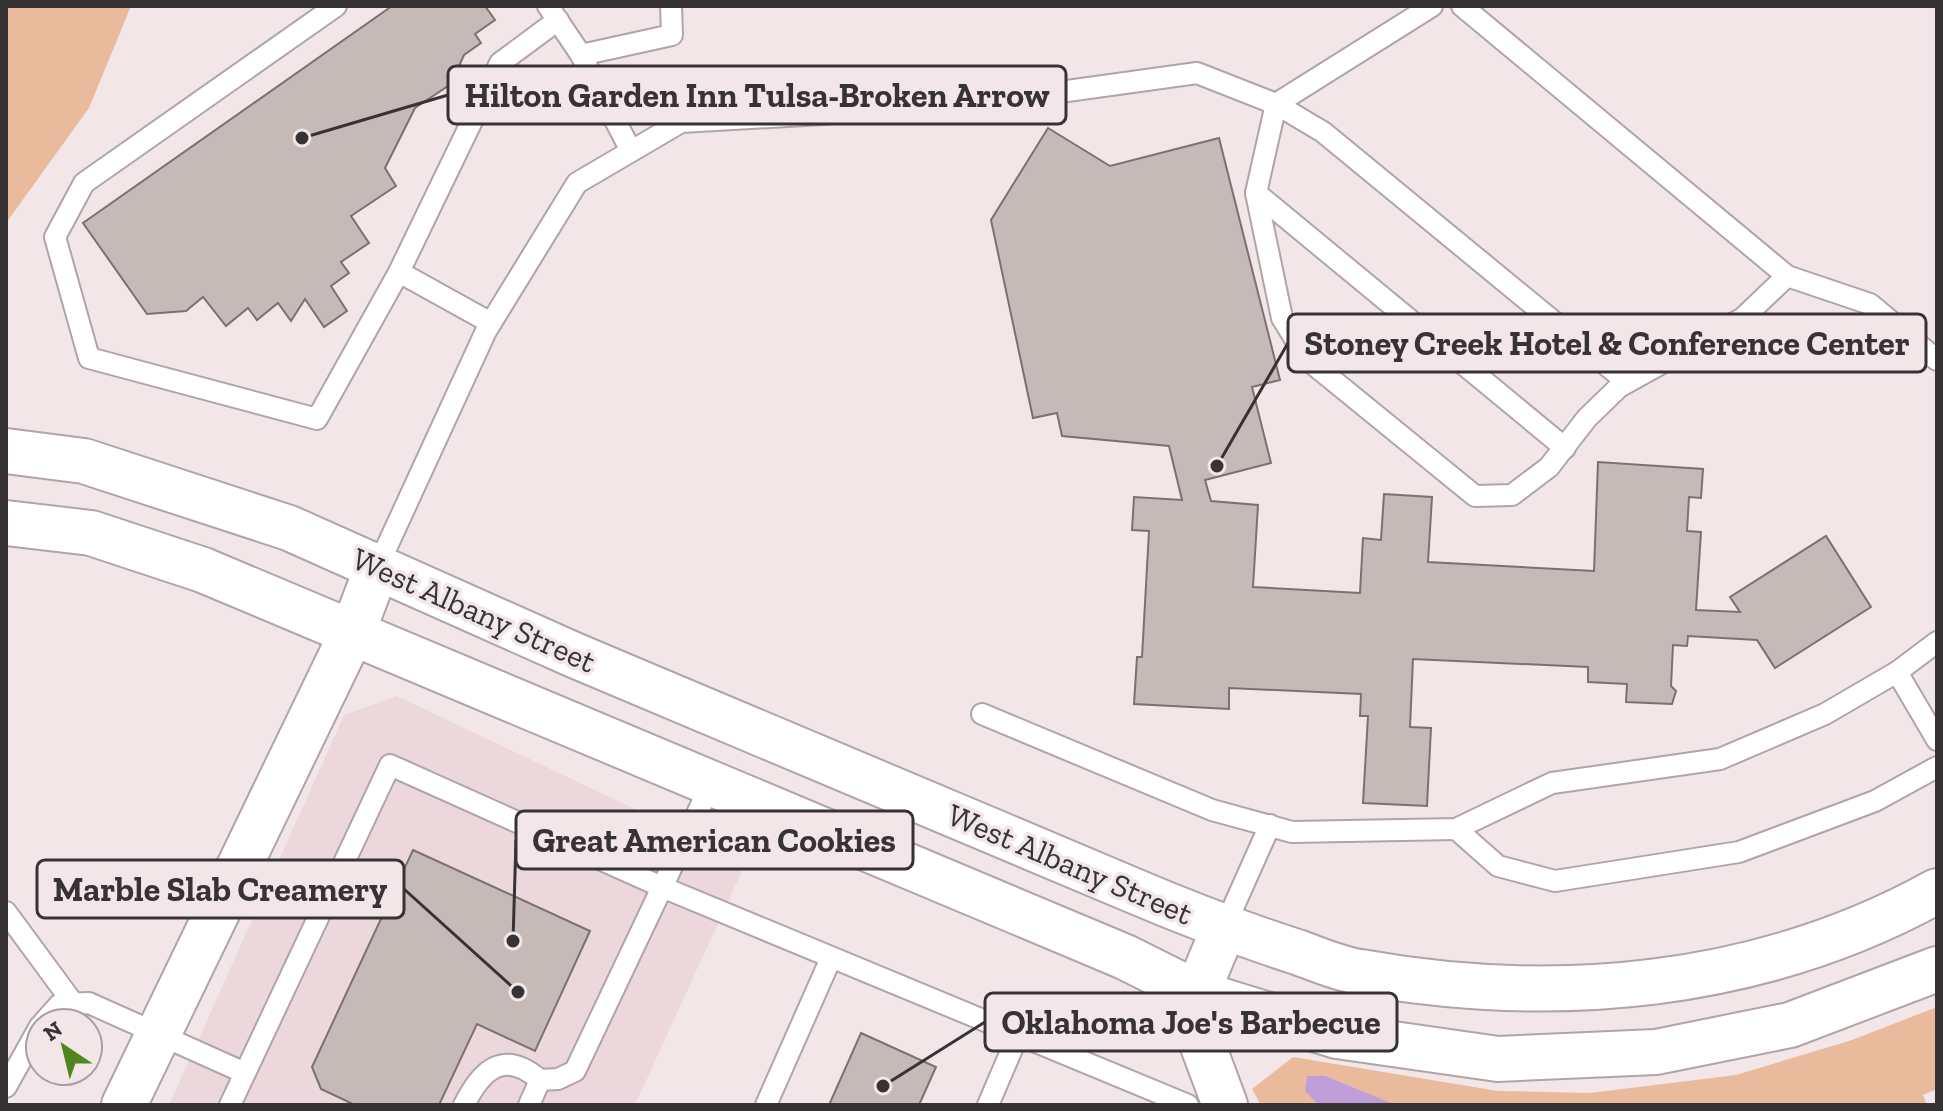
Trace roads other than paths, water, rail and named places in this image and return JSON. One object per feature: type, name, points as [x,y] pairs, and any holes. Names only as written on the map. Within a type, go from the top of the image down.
[{"type":"main road","name":"West Albany Street","points":[[6,451],[98,466],[289,528],[574,655],[1224,928],[1358,972],[1526,991],[1662,983],[1808,949],[1937,891]]},
{"type":"main road","name":"West Albany Street","points":[[6,523],[91,533],[159,554],[353,631],[712,782],[1125,957],[1197,993],[1337,1036],[1498,1059],[1656,1052],[1790,1025],[1937,969]]},
{"type":"main road","points":[[124,1105],[156,1032],[353,631],[377,568]]},
{"type":"main road","points":[[1224,928],[1197,993],[1203,1046],[1225,1105]]},
{"type":"lane","points":[[336,6],[84,183],[55,237],[89,358],[317,419],[399,272],[500,63],[553,13],[581,55],[631,151]]},
{"type":"lane","points":[[581,55],[672,35],[671,6]]},
{"type":"lane","points":[[1432,6],[1276,104],[1256,193],[1282,318],[1308,360],[1475,496],[1512,495],[1549,467],[1587,418],[1627,382],[1743,318],[1787,276]]},
{"type":"lane","points":[[1462,6],[1787,276],[1870,304],[1937,360]]},
{"type":"lane","points":[[377,568],[491,323],[577,183],[681,122],[1024,97],[1197,73],[1276,104],[1323,132],[1627,382]]},
{"type":"lane","points":[[1256,193],[1565,448]]},
{"type":"lane","points":[[399,272],[491,323]]},
{"type":"lane","points":[[982,714],[1212,810],[1292,832],[1456,829],[1552,783],[1720,759],[1825,714],[1897,672],[1937,642]]},
{"type":"lane","points":[[1897,672],[1937,740]]},
{"type":"lane","points":[[230,1105],[390,765],[662,887],[1188,1105]]},
{"type":"lane","points":[[1456,829],[1498,866],[1555,881],[1739,852],[1875,801],[1937,767]]},
{"type":"lane","points":[[464,1105],[478,1077],[490,1069],[513,1064],[527,1068],[540,1080],[558,1079],[575,1071],[712,782]]},
{"type":"lane","points":[[1224,928],[1270,825]]},
{"type":"lane","points":[[6,912],[73,1003]]},
{"type":"lane","points":[[766,1105],[831,958]]},
{"type":"lane","points":[[57,1007],[60,1004],[89,1003],[245,1073]]},
{"type":"lane","points":[[988,1105],[1018,1035]]},
{"type":"lane","points":[[6,1087],[24,1056]]},
{"type":"lane","points":[[529,1105],[540,1080]]},
{"type":"place","name":"Hilton Garden Inn Tulsa-Broken Arrow","points":[[302,138]]},
{"type":"place","name":"Stoney Creek Hotel & Conference Center","points":[[1217,466]]},
{"type":"place","name":"Great American Cookies","points":[[513,941]]},
{"type":"place","name":"Marble Slab Creamery","points":[[518,992]]},
{"type":"place","name":"Oklahoma Joe's Barbecue","points":[[883,1086]]}]
